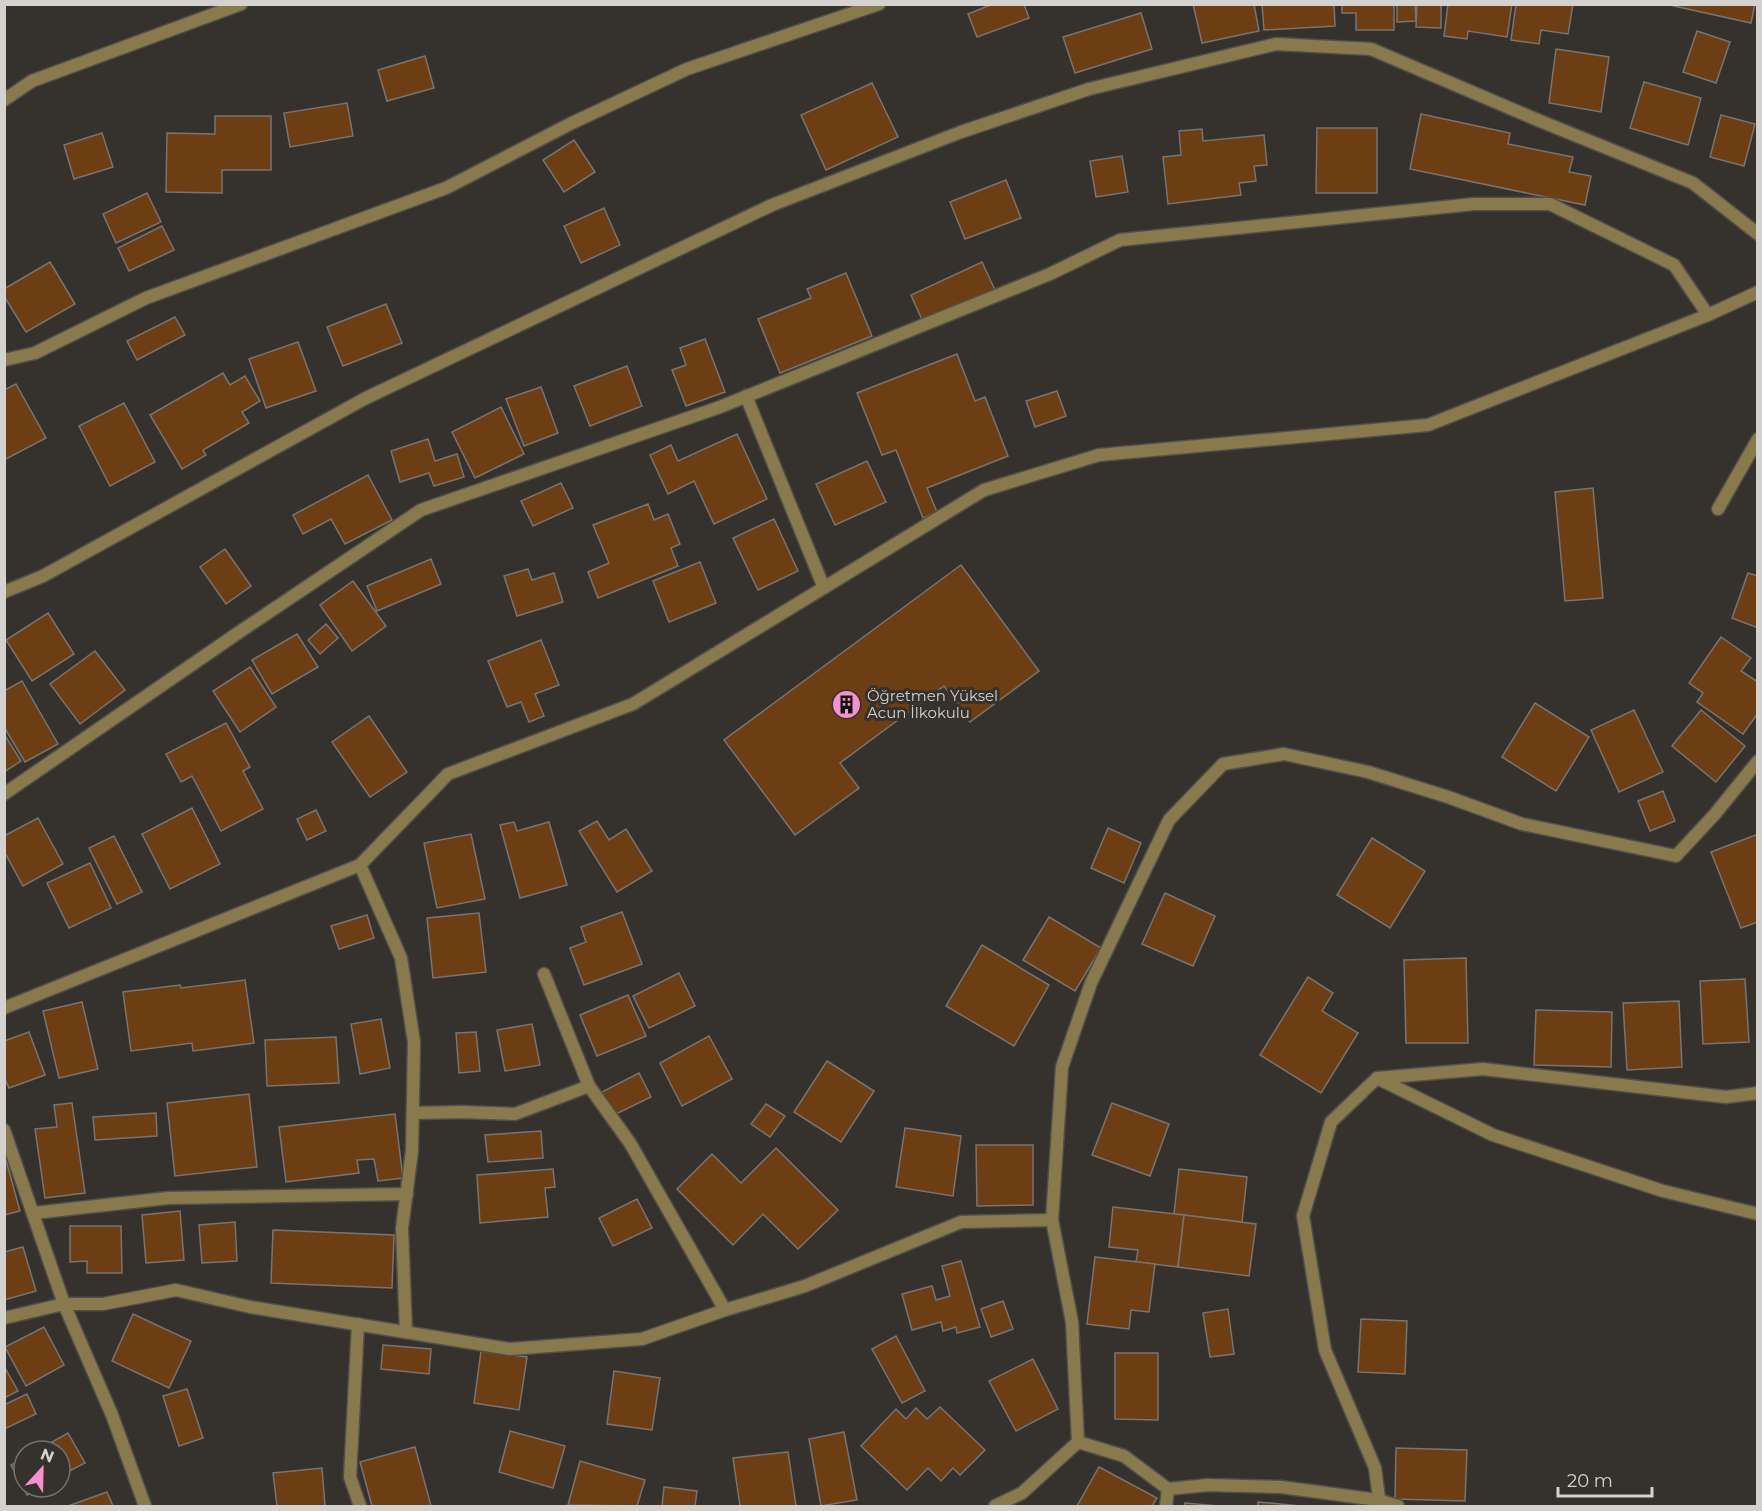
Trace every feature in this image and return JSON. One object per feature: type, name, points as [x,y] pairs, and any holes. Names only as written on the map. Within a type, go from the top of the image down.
[{"type":"street","points":[[4,100],[32,81],[241,4]]},
{"type":"street","points":[[4,360],[34,353],[146,298],[446,188],[572,123],[687,69],[879,4]]},
{"type":"street","points":[[4,592],[43,576],[366,398],[772,205],[961,132],[1089,89],[1276,44],[1371,48],[1540,121],[1693,183],[1758,234]]},
{"type":"street","points":[[4,794],[235,634],[421,510],[746,396],[1050,274],[1120,240],[1474,204],[1550,204],[1674,265],[1708,315]]},
{"type":"street","points":[[4,1008],[360,865],[448,774],[633,704],[984,490],[1099,455],[1428,425],[1708,315],[1758,292]]},
{"type":"street","points":[[746,396],[824,588]]},
{"type":"street","points":[[1718,509],[1758,439]]},
{"type":"street","points":[[1078,1442],[1072,1322],[1052,1220],[1062,1067],[1091,983],[1169,820],[1223,764],[1284,754],[1368,771],[1448,796],[1522,824],[1676,856],[1715,814],[1758,761]]},
{"type":"street","points":[[360,865],[401,958],[414,1042],[412,1151],[402,1227],[406,1332]]},
{"type":"street","points":[[544,974],[589,1086],[630,1143],[725,1310]]},
{"type":"street","points":[[1379,1503],[1375,1468],[1325,1350],[1303,1216],[1331,1122],[1377,1078],[1483,1069],[1726,1097],[1758,1093]]},
{"type":"street","points":[[1377,1078],[1493,1136],[1663,1191],[1758,1214]]},
{"type":"street","points":[[413,1113],[515,1114],[589,1086]]},
{"type":"street","points":[[4,1130],[64,1304],[112,1415],[145,1506]]},
{"type":"street","points":[[34,1212],[168,1198],[406,1194]]},
{"type":"street","points":[[4,1318],[64,1304],[103,1304],[176,1290],[250,1307],[510,1349],[642,1339],[725,1310],[805,1286],[961,1222],[1052,1220]]},
{"type":"street","points":[[358,1324],[350,1477],[360,1506]]},
{"type":"street","points":[[1078,1442],[1124,1456],[1168,1489],[1208,1485],[1281,1487],[1398,1506]]},
{"type":"street","points":[[995,1506],[1022,1493],[1078,1442]]},
{"type":"street","points":[[1166,1506],[1168,1489]]},
{"type":"building","points":[[993,4],[1024,4],[1029,18],[977,37],[968,14]]},
{"type":"building","points":[[1193,4],[1254,4],[1259,31],[1202,43]]},
{"type":"building","points":[[1262,4],[1334,4],[1335,26],[1264,30]]},
{"type":"building","points":[[1342,4],[1394,4],[1394,30],[1356,30],[1356,13],[1342,13]]},
{"type":"building","points":[[1397,4],[1415,4],[1416,21],[1397,22]]},
{"type":"building","points":[[1417,4],[1441,4],[1441,28],[1416,27]]},
{"type":"building","points":[[1448,4],[1512,4],[1507,37],[1468,31],[1467,39],[1444,36]]},
{"type":"building","points":[[1516,4],[1573,4],[1568,34],[1541,30],[1539,44],[1511,40]]},
{"type":"building","points":[[1665,4],[1755,4],[1751,23]]},
{"type":"building","points":[[1141,13],[1152,49],[1075,73],[1063,37]]},
{"type":"building","points":[[1697,31],[1730,42],[1716,83],[1683,72]]},
{"type":"building","points":[[1556,49],[1609,57],[1601,112],[1549,103]]},
{"type":"building","points":[[425,56],[434,88],[387,101],[378,70]]},
{"type":"building","points":[[1644,82],[1701,98],[1688,145],[1630,128]]},
{"type":"building","points":[[872,83],[898,137],[826,170],[801,115]]},
{"type":"building","points":[[347,103],[353,136],[290,147],[284,113]]},
{"type":"building","points":[[1421,114],[1510,133],[1508,144],[1573,157],[1569,172],[1591,176],[1585,205],[1410,169]]},
{"type":"building","points":[[1721,115],[1755,124],[1744,166],[1710,157]]},
{"type":"building","points":[[215,116],[271,116],[271,170],[222,170],[222,193],[166,192],[167,133],[215,134]]},
{"type":"building","points":[[1317,128],[1377,128],[1377,193],[1316,193]]},
{"type":"building","points":[[1202,129],[1203,141],[1264,135],[1267,165],[1254,166],[1256,181],[1239,183],[1241,195],[1168,204],[1163,157],[1181,155],[1179,131]]},
{"type":"building","points":[[102,133],[113,167],[74,179],[64,145]]},
{"type":"building","points":[[574,140],[595,172],[564,192],[543,160]]},
{"type":"building","points":[[1122,156],[1128,192],[1096,197],[1090,161]]},
{"type":"building","points":[[1006,180],[1021,218],[965,239],[950,202]]},
{"type":"building","points":[[147,193],[161,222],[116,243],[103,214]]},
{"type":"building","points":[[604,208],[620,245],[581,263],[564,226]]},
{"type":"building","points":[[162,226],[174,250],[129,271],[118,248]]},
{"type":"building","points":[[50,262],[75,304],[26,332],[4,296],[4,289]]},
{"type":"building","points":[[982,262],[995,290],[923,322],[911,295]]},
{"type":"building","points":[[846,273],[872,336],[780,373],[758,319],[811,298],[807,289]]},
{"type":"building","points":[[386,304],[402,343],[343,366],[327,327]]},
{"type":"building","points":[[175,317],[185,335],[137,360],[127,341]]},
{"type":"building","points":[[705,339],[725,392],[686,406],[672,370],[686,365],[680,348]]},
{"type":"building","points":[[298,342],[316,391],[266,408],[249,359]]},
{"type":"building","points":[[957,354],[975,401],[985,397],[1008,456],[927,488],[937,512],[923,518],[896,450],[882,455],[857,393]]},
{"type":"building","points":[[627,366],[642,406],[590,426],[574,386]]},
{"type":"building","points":[[223,373],[230,385],[245,376],[260,401],[242,412],[249,423],[203,450],[206,455],[182,469],[150,415]]},
{"type":"building","points":[[16,384],[46,438],[4,460],[4,390]]},
{"type":"building","points":[[541,387],[558,433],[524,446],[506,399]]},
{"type":"building","points":[[1057,391],[1066,416],[1035,427],[1026,401]]},
{"type":"building","points":[[124,403],[155,462],[110,486],[79,426]]},
{"type":"building","points":[[501,407],[524,454],[475,478],[452,432]]},
{"type":"building","points":[[737,434],[767,499],[714,524],[694,481],[668,494],[650,455],[671,445],[678,461]]},
{"type":"building","points":[[428,439],[435,461],[457,454],[464,477],[434,486],[429,473],[400,482],[391,451]]},
{"type":"building","points":[[867,461],[886,502],[835,525],[816,484]]},
{"type":"building","points":[[368,475],[392,520],[345,544],[331,519],[303,534],[293,515]]},
{"type":"building","points":[[561,483],[573,508],[533,526],[521,501]]},
{"type":"building","points":[[1593,488],[1603,598],[1565,601],[1555,492]]},
{"type":"building","points":[[648,504],[654,520],[668,514],[680,544],[671,548],[678,566],[598,598],[588,572],[609,563],[593,525]]},
{"type":"building","points":[[774,519],[798,571],[758,590],[733,538]]},
{"type":"building","points":[[225,549],[251,586],[226,604],[200,567]]},
{"type":"building","points":[[431,559],[441,584],[377,611],[367,586]]},
{"type":"building","points":[[700,562],[716,603],[669,622],[653,581]]},
{"type":"building","name":"Öğretmen Yüksel Acun İlkokulu","points":[[961,565],[1039,671],[970,722],[944,686],[840,763],[859,788],[795,835],[724,740]]},
{"type":"building","points":[[528,569],[532,580],[554,573],[563,602],[517,616],[504,576]]},
{"type":"building","points":[[1748,573],[1758,576],[1758,628],[1732,618]]},
{"type":"building","points":[[353,581],[386,626],[352,651],[320,605]]},
{"type":"building","points":[[48,613],[74,654],[32,681],[6,640]]},
{"type":"building","points":[[326,624],[338,638],[320,654],[308,640]]},
{"type":"building","points":[[297,634],[318,667],[272,694],[252,660]]},
{"type":"building","points":[[1721,637],[1751,658],[1741,671],[1758,682],[1758,713],[1743,734],[1697,702],[1703,693],[1689,683]]},
{"type":"building","points":[[541,640],[559,685],[535,694],[544,716],[529,722],[521,702],[507,707],[488,661]]},
{"type":"building","points":[[95,651],[125,690],[80,724],[50,684]]},
{"type":"building","points":[[250,667],[276,707],[240,732],[213,691]]},
{"type":"building","points":[[22,681],[58,744],[25,762],[4,727],[4,691]]},
{"type":"building","points":[[1535,703],[1589,737],[1556,791],[1502,757]]},
{"type":"building","points":[[1634,710],[1663,772],[1619,792],[1591,730]]},
{"type":"building","points":[[1701,710],[1745,746],[1716,782],[1672,746]]},
{"type":"building","points":[[369,716],[407,772],[370,797],[332,742]]},
{"type":"building","points":[[226,723],[250,767],[243,771],[263,809],[221,831],[192,776],[181,782],[166,754]]},
{"type":"building","points":[[4,734],[21,761],[4,772]]},
{"type":"building","points":[[1663,791],[1675,821],[1650,831],[1638,801]]},
{"type":"building","points":[[192,808],[220,864],[170,889],[142,834]]},
{"type":"building","points":[[316,810],[326,831],[307,840],[297,819]]},
{"type":"building","points":[[38,818],[63,864],[23,886],[4,851],[4,836]]},
{"type":"building","points":[[597,821],[609,840],[626,829],[652,871],[617,892],[579,831]]},
{"type":"building","points":[[514,822],[517,831],[549,822],[567,885],[520,898],[500,825]]},
{"type":"building","points":[[1108,828],[1141,843],[1124,883],[1091,868]]},
{"type":"building","points":[[471,834],[485,899],[437,908],[424,843]]},
{"type":"building","points":[[1758,834],[1758,922],[1741,928],[1711,852]]},
{"type":"building","points":[[114,836],[142,892],[117,904],[89,848]]},
{"type":"building","points":[[1372,838],[1425,871],[1390,928],[1337,895]]},
{"type":"building","points":[[90,863],[111,908],[69,928],[47,883]]},
{"type":"building","points":[[1165,893],[1215,916],[1193,966],[1142,944]]},
{"type":"building","points":[[622,912],[642,964],[584,985],[570,948],[586,942],[581,927]]},
{"type":"building","points":[[479,913],[486,972],[433,978],[427,918]]},
{"type":"building","points":[[367,915],[374,938],[339,949],[331,926]]},
{"type":"building","points":[[1049,917],[1101,948],[1075,991],[1023,960]]},
{"type":"building","points":[[982,945],[1049,985],[1014,1046],[946,1006]]},
{"type":"building","points":[[1466,958],[1468,1043],[1406,1043],[1404,960]]},
{"type":"building","points":[[679,973],[695,1006],[649,1028],[633,996]]},
{"type":"building","points":[[1308,977],[1333,993],[1322,1011],[1358,1033],[1321,1093],[1260,1055]]},
{"type":"building","points":[[1745,979],[1749,1042],[1703,1044],[1700,981]]},
{"type":"building","points":[[245,980],[254,1043],[193,1051],[192,1043],[131,1051],[123,992]]},
{"type":"building","points":[[628,995],[646,1036],[597,1056],[580,1015]]},
{"type":"building","points":[[1679,1001],[1682,1067],[1627,1070],[1623,1003]]},
{"type":"building","points":[[82,1002],[98,1069],[59,1078],[43,1011]]},
{"type":"building","points":[[1536,1010],[1612,1012],[1611,1067],[1534,1065]]},
{"type":"building","points":[[381,1019],[390,1068],[360,1074],[351,1024]]},
{"type":"building","points":[[532,1024],[540,1065],[505,1071],[497,1030]]},
{"type":"building","points":[[29,1032],[45,1075],[9,1088],[4,1077],[4,1041]]},
{"type":"building","points":[[476,1032],[480,1071],[459,1073],[456,1033]]},
{"type":"building","points":[[709,1036],[732,1079],[682,1106],[660,1063]]},
{"type":"building","points":[[336,1037],[339,1083],[267,1086],[265,1040]]},
{"type":"building","points":[[827,1061],[874,1091],[841,1142],[794,1112]]},
{"type":"building","points":[[639,1073],[651,1097],[612,1116],[600,1093]]},
{"type":"building","points":[[249,1094],[257,1167],[175,1176],[167,1103]]},
{"type":"building","points":[[72,1103],[85,1193],[45,1198],[35,1129],[57,1127],[54,1105]]},
{"type":"building","points":[[1112,1103],[1169,1124],[1150,1176],[1092,1155]]},
{"type":"building","points":[[766,1104],[785,1116],[770,1137],[751,1124]]},
{"type":"building","points":[[156,1113],[157,1136],[95,1140],[93,1117]]},
{"type":"building","points":[[395,1114],[403,1178],[378,1181],[374,1159],[357,1160],[359,1173],[286,1182],[279,1127]]},
{"type":"building","points":[[905,1128],[961,1136],[953,1196],[896,1187]]},
{"type":"building","points":[[541,1131],[543,1158],[488,1162],[485,1135]]},
{"type":"building","points":[[976,1145],[1033,1145],[1033,1205],[977,1206]]},
{"type":"building","points":[[776,1148],[838,1210],[798,1249],[763,1214],[733,1245],[677,1189],[712,1154],[741,1183]]},
{"type":"building","points":[[4,1153],[20,1211],[4,1215]]},
{"type":"building","points":[[553,1169],[555,1187],[545,1188],[548,1217],[480,1223],[477,1175]]},
{"type":"building","points":[[1179,1169],[1247,1177],[1242,1222],[1174,1214]]},
{"type":"building","points":[[637,1199],[652,1228],[613,1246],[599,1218]]},
{"type":"building","points":[[1113,1207],[1184,1215],[1178,1267],[1136,1262],[1138,1250],[1109,1247]]},
{"type":"building","points":[[180,1211],[184,1260],[146,1263],[142,1215]]},
{"type":"building","points":[[1184,1215],[1256,1224],[1249,1276],[1178,1267]]},
{"type":"building","points":[[235,1222],[237,1261],[202,1263],[199,1225]]},
{"type":"building","points":[[70,1226],[121,1226],[122,1273],[87,1273],[87,1261],[70,1262]]},
{"type":"building","points":[[273,1230],[394,1235],[392,1288],[271,1283]]},
{"type":"building","points":[[23,1247],[36,1291],[4,1300],[4,1252]]},
{"type":"building","points":[[1095,1257],[1155,1264],[1149,1312],[1131,1310],[1129,1329],[1087,1324]]},
{"type":"building","points":[[961,1261],[980,1327],[957,1333],[956,1327],[943,1331],[941,1322],[912,1330],[902,1294],[932,1286],[936,1300],[950,1296],[942,1266]]},
{"type":"building","points":[[1003,1301],[1013,1329],[991,1337],[981,1309]]},
{"type":"building","points":[[1228,1309],[1234,1354],[1210,1357],[1203,1313]]},
{"type":"building","points":[[133,1314],[191,1341],[169,1388],[112,1361]]},
{"type":"building","points":[[1361,1319],[1407,1321],[1405,1374],[1358,1372]]},
{"type":"building","points":[[44,1327],[64,1365],[26,1386],[5,1347]]},
{"type":"building","points":[[896,1336],[925,1391],[902,1403],[872,1349]]},
{"type":"building","points":[[383,1345],[431,1349],[429,1374],[381,1369]]},
{"type":"building","points":[[481,1351],[527,1357],[519,1410],[474,1403]]},
{"type":"building","points":[[1115,1353],[1158,1353],[1158,1420],[1115,1419]]},
{"type":"building","points":[[1033,1359],[1058,1409],[1016,1431],[989,1381]]},
{"type":"building","points":[[4,1366],[18,1391],[4,1398]]},
{"type":"building","points":[[614,1371],[660,1378],[652,1430],[607,1424]]},
{"type":"building","points":[[187,1389],[203,1438],[179,1446],[163,1396]]},
{"type":"building","points":[[27,1394],[36,1414],[4,1429],[4,1405]]},
{"type":"building","points":[[940,1407],[985,1450],[960,1475],[953,1468],[941,1481],[928,1468],[907,1490],[861,1446],[896,1409],[906,1419],[916,1408],[927,1419]]},
{"type":"building","points":[[510,1431],[565,1446],[553,1488],[499,1472]]},
{"type":"building","points":[[844,1432],[857,1500],[821,1506],[809,1439]]},
{"type":"building","points":[[68,1433],[71,1439],[57,1439]]},
{"type":"building","points":[[72,1440],[85,1463],[72,1470]]},
{"type":"building","points":[[415,1447],[431,1506],[372,1506],[360,1462]]},
{"type":"building","points":[[1396,1448],[1467,1450],[1465,1501],[1395,1499]]},
{"type":"building","points":[[788,1452],[796,1506],[740,1506],[733,1458]]},
{"type":"building","points":[[580,1461],[645,1480],[637,1506],[568,1505]]},
{"type":"building","points":[[1099,1467],[1157,1498],[1152,1506],[1077,1506]]},
{"type":"building","points":[[322,1468],[325,1506],[277,1506],[273,1473]]},
{"type":"building","points":[[664,1487],[697,1491],[695,1506],[662,1506]]},
{"type":"building","points":[[107,1492],[113,1506],[68,1506]]},
{"type":"building","points":[[1258,1502],[1301,1506],[1258,1506]]},
{"type":"building","points":[[1185,1503],[1218,1506],[1184,1506]]},
{"type":"place","name":"Öğretmen Yüksel Acun İlkokulu","points":[[846,704]]}]
